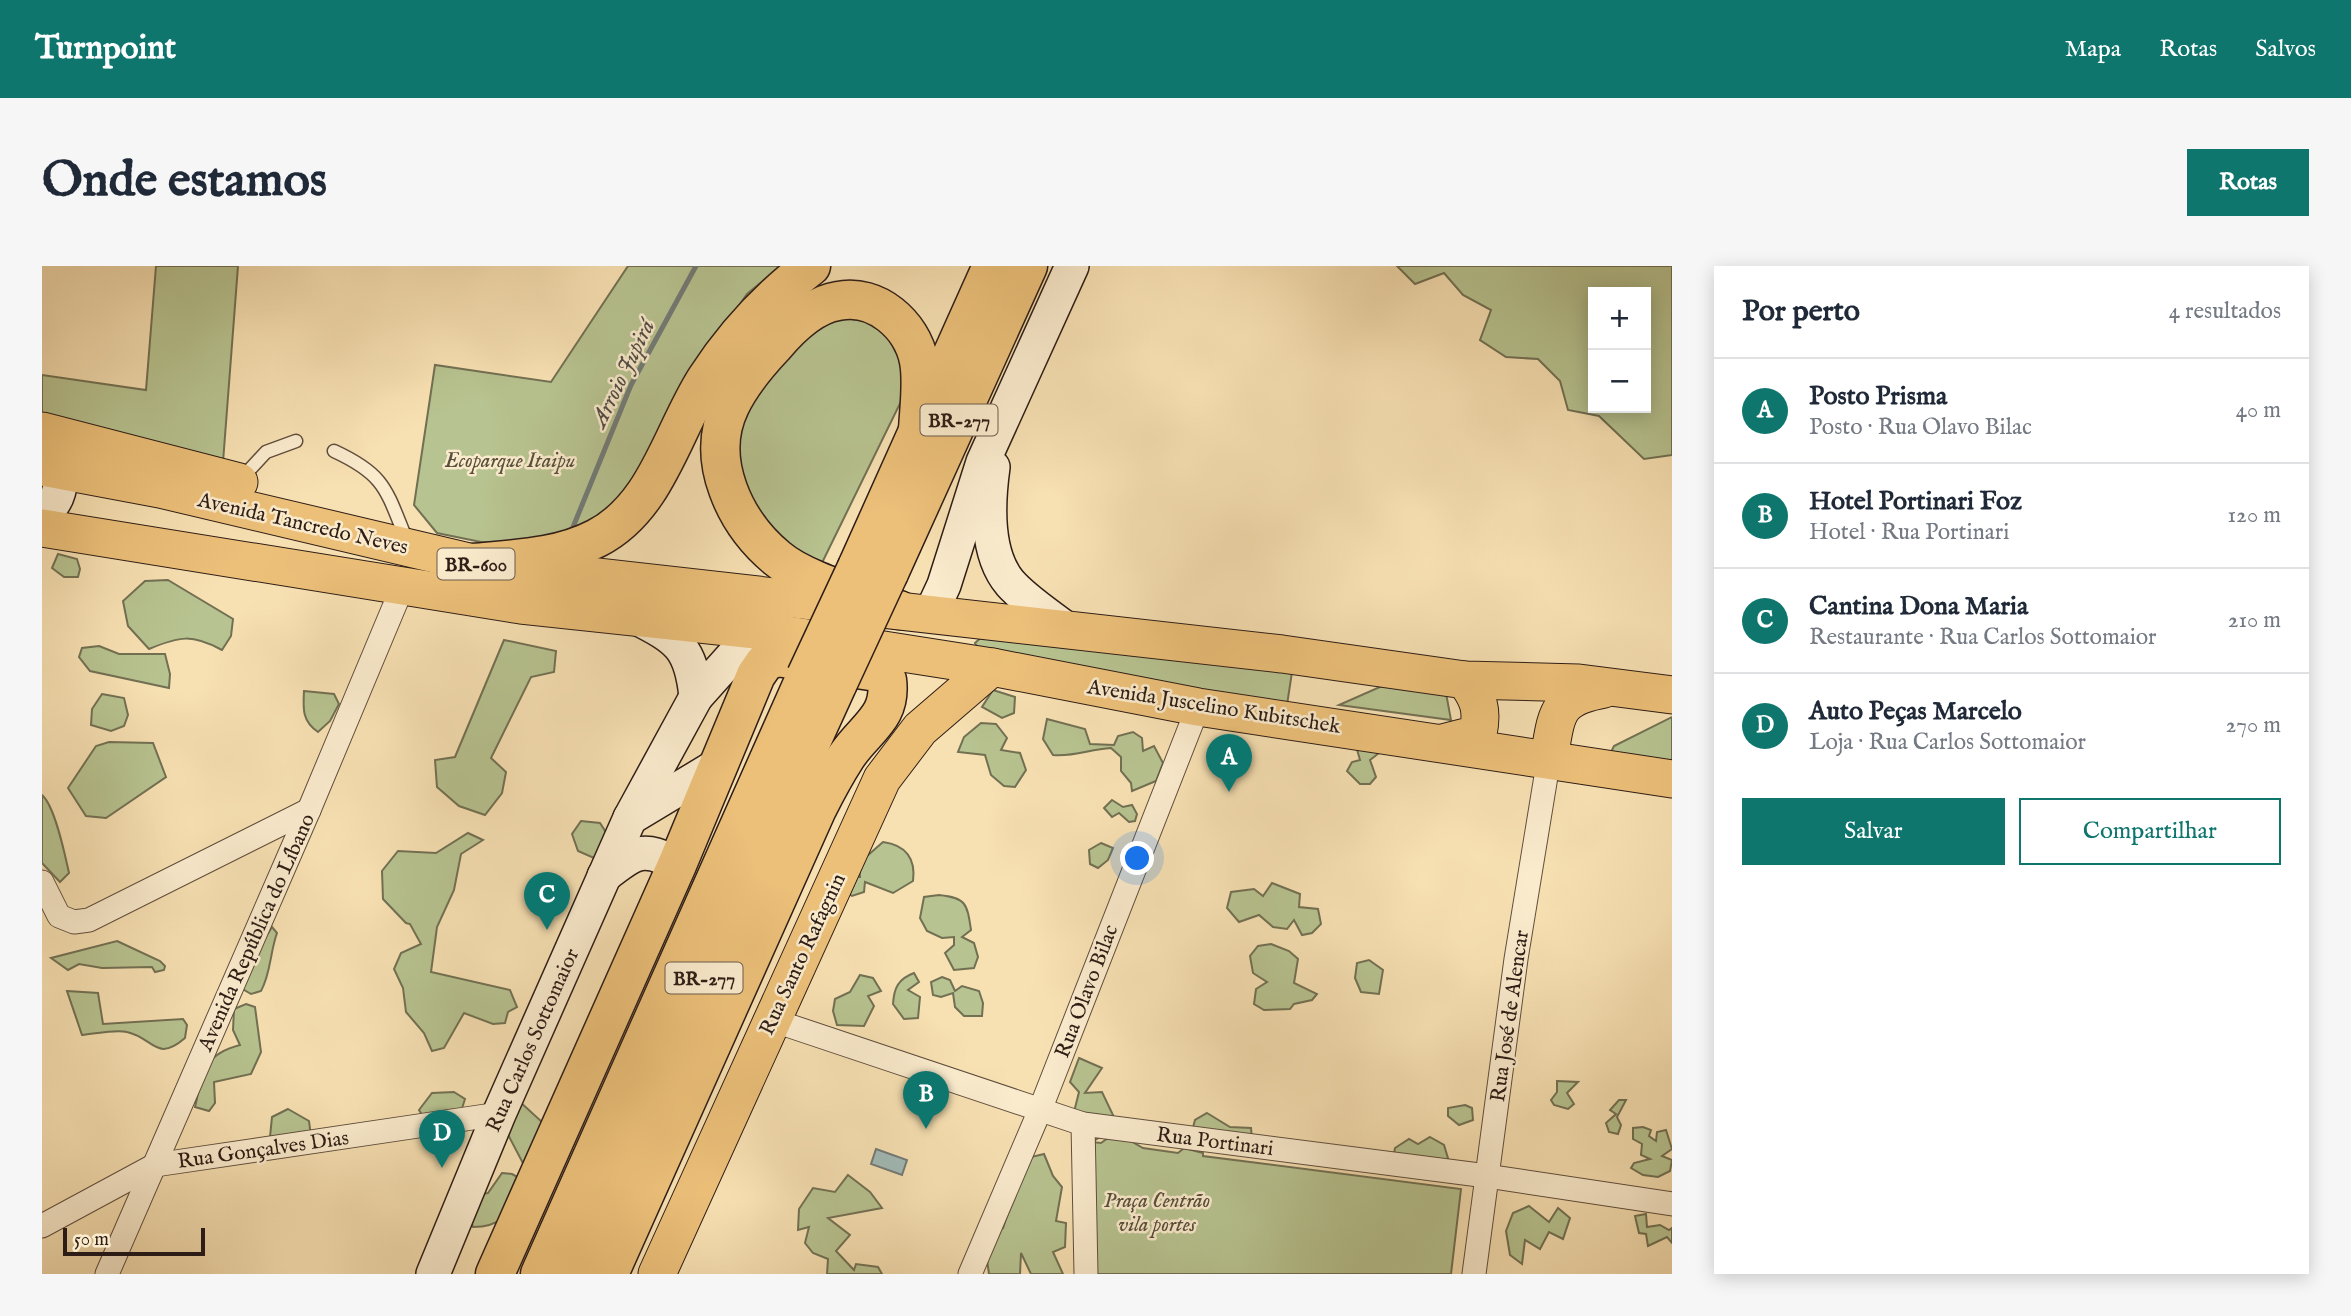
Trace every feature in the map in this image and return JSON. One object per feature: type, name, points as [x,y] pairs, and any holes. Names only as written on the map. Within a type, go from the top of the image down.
[{"type":"highway","points":[[473,564],[550,555],[600,537],[625,517],[652,486],[676,432],[701,389],[739,334],[811,266]]},
{"type":"highway","name":"BR-277","points":[[873,570],[918,430],[992,266]]},
{"type":"highway","name":"BR-277","points":[[540,1274],[873,570],[1028,266]]},
{"type":"highway","points":[[915,611],[779,560],[757,539],[737,512],[727,490],[723,429],[730,407],[751,371],[790,328],[820,307],[839,300],[863,302],[890,313],[906,330],[919,360],[918,430]]},
{"type":"highway","points":[[495,1274],[677,865],[756,675],[765,662],[777,657],[877,672],[887,680],[890,698],[879,718],[848,754],[817,809],[608,1274]]},
{"type":"highway","name":"BR-277","points":[[569,1274],[822,680]]},
{"type":"main road","points":[[42,431],[239,482],[273,495],[319,526]]},
{"type":"main road","name":"Avenida Tancredo Neves","points":[[51,469],[160,489],[473,564],[915,611]]},
{"type":"main road","points":[[146,545],[136,527],[135,517],[142,496],[160,489]]},
{"type":"main road","name":"Avenida Tancredo Neves","points":[[42,528],[402,588],[521,605],[756,630]]},
{"type":"main road","points":[[915,611],[1282,653],[1465,680],[1578,683],[1672,695]]},
{"type":"main road","name":"Avenida Juscelino Kubitschek","points":[[756,630],[992,667],[1198,707],[1549,758],[1672,779]]},
{"type":"main road","name":"Rua Santo Rafagnin","points":[[657,1274],[882,779],[920,729],[992,667]]},
{"type":"main road","points":[[1443,743],[1478,734],[1482,714],[1479,698],[1465,680]]},
{"type":"main road","points":[[1549,758],[1557,716],[1565,702],[1578,694],[1611,687]]},
{"type":"main road","points":[[793,973],[807,915],[817,809]]},
{"type":"street","points":[[915,611],[954,554],[972,493],[1072,266]]},
{"type":"street","points":[[42,431],[53,447],[51,469],[58,496],[42,515]]},
{"type":"street","points":[[997,437],[989,492],[991,533],[1000,565],[1011,583],[1065,628]]},
{"type":"street","name":"Avenida República do Líbano","points":[[107,1274],[309,810],[402,588]]},
{"type":"street","points":[[634,616],[663,631],[688,654],[694,669],[696,697]]},
{"type":"street","name":"Rua Carlos Sottomaior","points":[[433,1274],[499,1114],[631,818],[696,697],[756,630]]},
{"type":"street","name":"Rua Olavo Bilac","points":[[970,1274],[1040,1110],[1198,707]]},
{"type":"street","name":"Rua José de Alencar","points":[[1474,1274],[1528,881],[1549,758]]},
{"type":"street","points":[[631,818],[718,765]]},
{"type":"street","points":[[42,881],[59,916],[74,922],[89,920],[309,810]]},
{"type":"street","points":[[604,876],[627,857],[642,852],[659,854],[677,865]]},
{"type":"street","name":"Rua Portinari","points":[[772,1020],[1083,1124],[1487,1176],[1672,1204]]},
{"type":"street","name":"Rua Gonçalves Dias","points":[[42,1226],[155,1165],[499,1114]]},
{"type":"street","points":[[1083,1124],[1086,1274]]},
{"type":"lane","points":[[239,482],[266,452],[296,440]]},
{"type":"lane","points":[[334,451],[366,466],[379,481],[410,548]]},
{"type":"green space","points":[[156,266],[238,266],[223,462],[42,416],[42,375],[146,390]]},
{"type":"green space","name":"Ecoparque Itaipu","points":[[628,266],[781,266],[747,294],[699,364],[640,485],[603,522],[550,543],[481,542],[437,533],[414,505],[435,365],[551,382]]},
{"type":"green space","points":[[1397,266],[1672,266],[1672,455],[1644,459],[1599,416],[1568,410],[1560,381],[1538,359],[1506,357],[1480,340],[1491,310],[1463,295],[1444,273],[1415,284]]},
{"type":"green space","points":[[824,318],[879,320],[911,381],[819,569],[799,562],[744,497],[737,441],[747,403]]},
{"type":"green space","points":[[58,554],[77,559],[80,569],[78,577],[64,577],[52,568]]},
{"type":"green space","points":[[168,580],[233,619],[231,636],[222,650],[194,639],[169,641],[149,649],[128,626],[123,601],[145,581]]},
{"type":"green space","points":[[985,634],[1292,672],[1287,705],[982,657],[975,643]]},
{"type":"green space","points":[[504,640],[556,651],[554,672],[531,677],[491,758],[506,772],[502,793],[485,815],[459,806],[437,787],[435,760],[455,757]]},
{"type":"green space","points":[[99,646],[119,654],[165,654],[170,674],[169,688],[90,671],[79,657],[82,648]]},
{"type":"green space","points":[[1382,686],[1446,693],[1451,720],[1339,705]]},
{"type":"green space","points":[[993,690],[1015,697],[1014,713],[1002,718],[982,707]]},
{"type":"green space","points":[[304,691],[334,694],[339,704],[330,721],[318,732],[305,714]]},
{"type":"green space","points":[[102,694],[124,698],[128,715],[124,726],[111,731],[91,725],[92,709]]},
{"type":"green space","points":[[1672,717],[1672,771],[1607,760],[1614,746]]},
{"type":"green space","points":[[1047,719],[1085,729],[1090,744],[1114,745],[1118,736],[1133,732],[1142,738],[1143,751],[1154,746],[1163,763],[1156,781],[1132,791],[1131,783],[1121,771],[1121,757],[1111,748],[1053,755],[1043,739]]},
{"type":"green space","points":[[981,723],[996,724],[1007,738],[1001,750],[1020,753],[1026,770],[1015,787],[1004,786],[991,775],[985,755],[958,752],[964,737]]},
{"type":"green space","points":[[109,742],[153,743],[166,777],[106,818],[86,816],[68,788],[96,746]]},
{"type":"green space","points":[[1367,743],[1379,753],[1370,760],[1376,777],[1370,784],[1360,784],[1347,771],[1352,762],[1360,760],[1356,746]]},
{"type":"green space","points":[[42,795],[55,820],[69,873],[60,882],[42,863]]},
{"type":"green space","points":[[1112,800],[1123,807],[1132,805],[1137,814],[1135,821],[1129,822],[1119,813],[1112,817],[1104,808]]},
{"type":"green space","points":[[581,821],[600,823],[609,837],[594,858],[578,851],[572,834]]},
{"type":"green space","points":[[468,833],[483,840],[461,854],[454,890],[437,927],[431,972],[510,990],[517,1007],[508,1012],[505,1023],[493,1024],[464,1013],[444,1048],[432,1051],[424,1033],[406,1012],[403,988],[394,969],[401,953],[421,944],[410,924],[383,899],[382,871],[398,851],[436,853]]},
{"type":"green space","points":[[883,842],[898,846],[908,854],[913,866],[913,881],[893,893],[865,882],[864,892],[852,896],[841,888],[847,877],[860,877],[859,863]]},
{"type":"green space","points":[[1101,843],[1113,848],[1108,860],[1098,868],[1090,864],[1089,850]]},
{"type":"green space","points":[[1272,883],[1300,894],[1299,907],[1318,909],[1321,924],[1312,933],[1302,935],[1294,920],[1287,929],[1273,927],[1259,915],[1239,922],[1227,908],[1231,892],[1254,889],[1263,896]]},
{"type":"green space","points":[[939,895],[960,900],[966,908],[971,930],[962,937],[974,943],[978,957],[974,968],[954,970],[945,953],[954,945],[954,937],[942,938],[927,931],[920,918],[924,897]]},
{"type":"green space","points":[[272,927],[277,933],[267,977],[261,991],[251,994],[241,988],[255,954]]},
{"type":"green space","points":[[117,941],[160,961],[165,966],[164,970],[155,972],[152,967],[102,968],[79,964],[68,970],[51,958]]},
{"type":"green space","points":[[1271,944],[1289,951],[1298,959],[1294,983],[1317,994],[1312,1000],[1294,1004],[1290,1009],[1264,1010],[1254,1004],[1256,989],[1267,982],[1253,973],[1250,956],[1258,946]]},
{"type":"green space","points":[[1369,960],[1383,970],[1379,994],[1361,992],[1355,978],[1357,963]]},
{"type":"green space","points":[[914,973],[919,982],[908,990],[920,997],[918,1018],[904,1019],[893,1004],[894,993],[901,981]]},
{"type":"green space","points":[[860,975],[873,978],[881,991],[868,996],[874,1006],[864,1026],[837,1025],[833,1011],[835,999],[850,992]]},
{"type":"green space","points":[[942,977],[950,980],[955,991],[962,986],[979,991],[983,1003],[982,1016],[964,1016],[955,1007],[953,993],[941,997],[933,995],[931,982]]},
{"type":"green space","points":[[67,991],[98,993],[103,1024],[183,1019],[187,1025],[185,1038],[175,1045],[161,1049],[136,1035],[122,1031],[82,1035]]},
{"type":"green space","points":[[246,1004],[255,1007],[261,1052],[251,1074],[214,1082],[215,1103],[209,1111],[195,1107],[203,1075],[211,1060],[227,1049],[240,1045],[233,1030],[234,1009]]},
{"type":"green space","points":[[1079,1058],[1102,1068],[1085,1093],[1102,1092],[1113,1115],[1108,1132],[1095,1140],[1076,1128],[1074,1112],[1079,1092],[1070,1082]]},
{"type":"green space","points":[[1557,1081],[1578,1082],[1567,1093],[1574,1104],[1568,1109],[1554,1105],[1551,1100],[1557,1092]]},
{"type":"green space","points":[[454,1092],[465,1099],[456,1127],[434,1134],[419,1110],[432,1093]]},
{"type":"green space","points":[[1619,1100],[1626,1100],[1617,1117],[1621,1125],[1618,1134],[1609,1132],[1606,1123],[1616,1114],[1610,1110]]},
{"type":"green space","points":[[519,1101],[542,1122],[527,1171],[504,1127]]},
{"type":"green space","points":[[1465,1105],[1472,1108],[1473,1120],[1459,1125],[1448,1116],[1448,1108]]},
{"type":"green space","points":[[288,1109],[309,1121],[311,1136],[270,1137],[272,1117]]},
{"type":"green space","points":[[1207,1113],[1230,1127],[1251,1128],[1252,1140],[1191,1135],[1195,1120]]},
{"type":"green space","points":[[1633,1128],[1651,1130],[1649,1136],[1656,1141],[1657,1132],[1666,1130],[1672,1149],[1662,1156],[1672,1160],[1670,1171],[1658,1177],[1643,1175],[1631,1168],[1634,1163],[1650,1159],[1641,1155],[1642,1144],[1633,1139]]},
{"type":"green space","points":[[1430,1137],[1444,1145],[1450,1165],[1392,1164],[1395,1148],[1409,1139],[1418,1144]]},
{"type":"green space","name":"Praça Centrão vila portes","points":[[1108,1138],[1129,1140],[1143,1148],[1178,1153],[1184,1148],[1203,1153],[1203,1156],[1461,1189],[1451,1274],[1085,1274],[1092,1142],[1101,1143]]},
{"type":"green space","points":[[1044,1154],[1053,1176],[1062,1187],[1056,1221],[1066,1223],[1065,1247],[1053,1252],[1063,1274],[1031,1274],[1021,1253],[1020,1274],[989,1274],[984,1239],[1003,1228],[1015,1191],[1031,1157]]},
{"type":"green space","points":[[502,1173],[512,1174],[525,1181],[501,1219],[485,1226],[473,1227],[467,1210],[474,1195],[488,1193]]},
{"type":"green space","points":[[848,1175],[870,1192],[882,1208],[828,1218],[850,1235],[836,1251],[854,1270],[856,1264],[878,1267],[882,1274],[827,1274],[828,1259],[813,1253],[805,1243],[809,1227],[798,1230],[799,1209],[813,1188],[835,1192]]},
{"type":"green space","points":[[1529,1206],[1549,1222],[1558,1208],[1570,1218],[1563,1239],[1549,1232],[1540,1249],[1525,1240],[1522,1264],[1510,1255],[1506,1231],[1513,1213]]},
{"type":"green space","points":[[1646,1214],[1647,1227],[1660,1225],[1669,1230],[1672,1228],[1672,1243],[1667,1237],[1648,1246],[1646,1234],[1639,1233],[1635,1216]]},
{"type":"water","points":[[876,1149],[907,1160],[902,1175],[871,1164]]},
{"type":"waterway","name":"Arroio Jupirá","points":[[571,532],[631,385],[696,266]]},
{"type":"place","name":"Posto Prisma","points":[[1229,792]]},
{"type":"place","name":"Cantina Dona Maria","points":[[547,930]]},
{"type":"place","name":"Hotel Portinari Foz","points":[[926,1129]]},
{"type":"place","name":"Auto Peças Marcelo","points":[[442,1168]]}]
